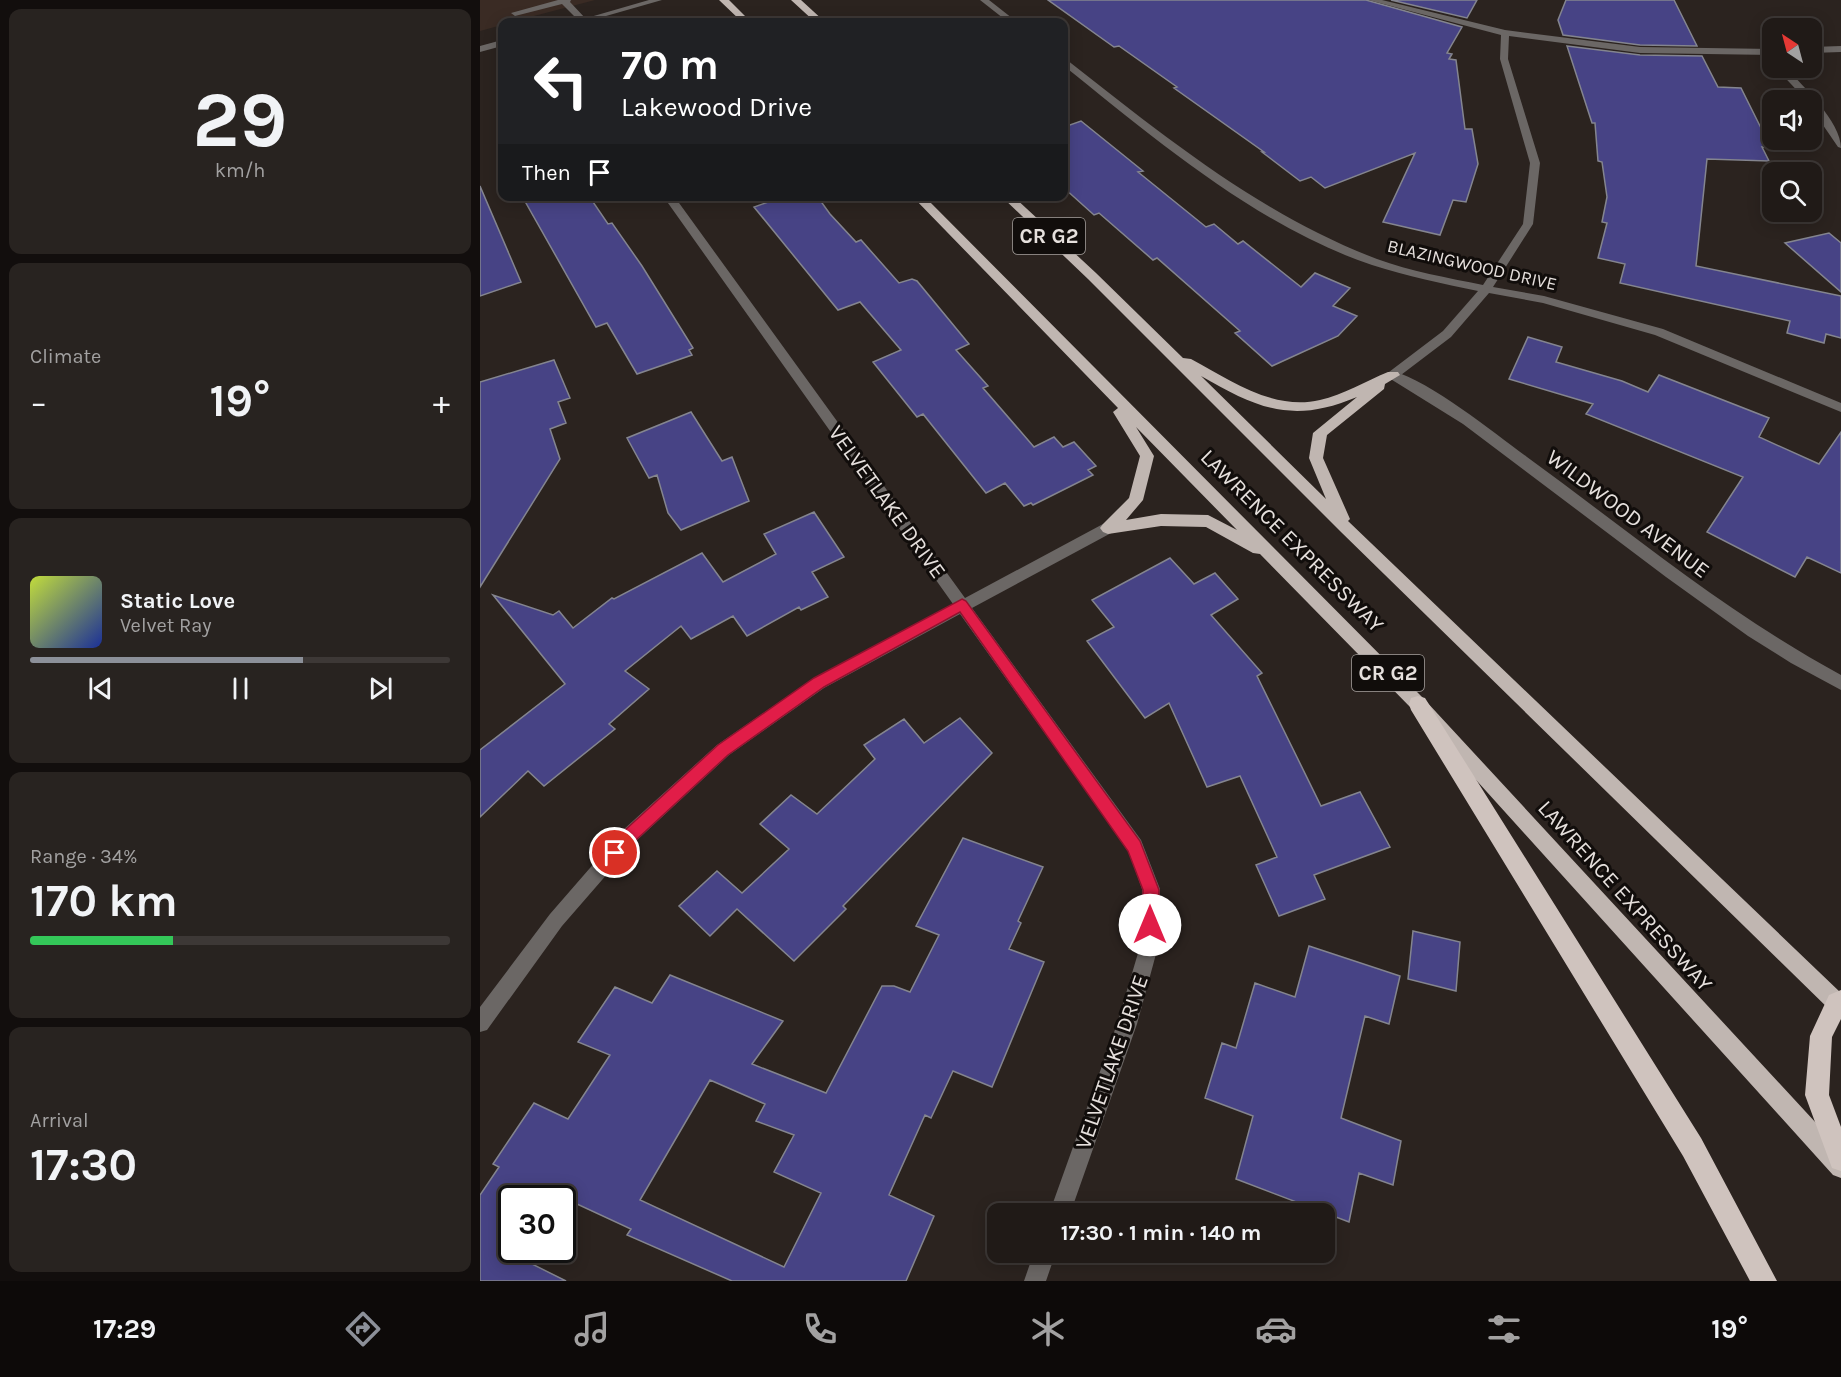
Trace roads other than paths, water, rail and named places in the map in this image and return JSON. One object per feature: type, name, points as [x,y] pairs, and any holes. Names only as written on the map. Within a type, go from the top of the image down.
[{"type":"highway","points":[[724,0],[743,18]]},
{"type":"highway","points":[[796,0],[816,18]]},
{"type":"highway","name":"LAWRENCE EXPRESSWAY","points":[[922,201],[1418,704],[1841,1168]]},
{"type":"highway","name":"LAWRENCE EXPRESSWAY","points":[[1011,201],[1092,276],[1346,528],[1840,1004]]},
{"type":"highway","points":[[1168,353],[1249,395],[1284,407],[1318,406],[1393,375]]},
{"type":"highway","points":[[1346,528],[1316,458],[1320,433],[1393,375]]},
{"type":"highway","points":[[1103,386],[1147,456],[1136,500],[1108,528]]},
{"type":"highway","points":[[1108,528],[1161,520],[1208,521],[1276,558]]},
{"type":"highway","points":[[1418,704],[1692,1147],[1764,1281]]},
{"type":"highway","points":[[1840,1004],[1821,1036],[1817,1095],[1841,1159]]},
{"type":"street","points":[[594,18],[658,0]]},
{"type":"street","points":[[984,0],[1008,18]]},
{"type":"street","points":[[1372,0],[1505,33],[1640,50],[1762,55]]},
{"type":"street","points":[[515,13],[566,1],[577,18]]},
{"type":"street","points":[[1393,375],[1447,334],[1486,289],[1528,224],[1535,163],[1504,59],[1505,33]]},
{"type":"street","points":[[480,49],[498,44]]},
{"type":"street","points":[[1822,50],[1841,49]]},
{"type":"street","name":"BLAZINGWOOD DRIVE","points":[[1068,65],[1168,144],[1264,209],[1316,237],[1375,262],[1486,289],[1544,300],[1659,332],[1841,408]]},
{"type":"street","points":[[1790,78],[1801,90]]},
{"type":"street","points":[[1822,117],[1841,145]]},
{"type":"street","name":"VELVETLAKE DRIVE","points":[[672,201],[1134,846],[1151,890],[1150,943],[1127,1024],[1063,1203]]},
{"type":"street","name":"WILDWOOD AVENUE","points":[[1393,375],[1427,392],[1546,477],[1722,612],[1808,666],[1841,683]]},
{"type":"street","points":[[480,1023],[556,920],[622,844],[723,750],[819,683],[962,604],[1108,528]]},
{"type":"street","points":[[1035,1281],[1041,1263]]}]
